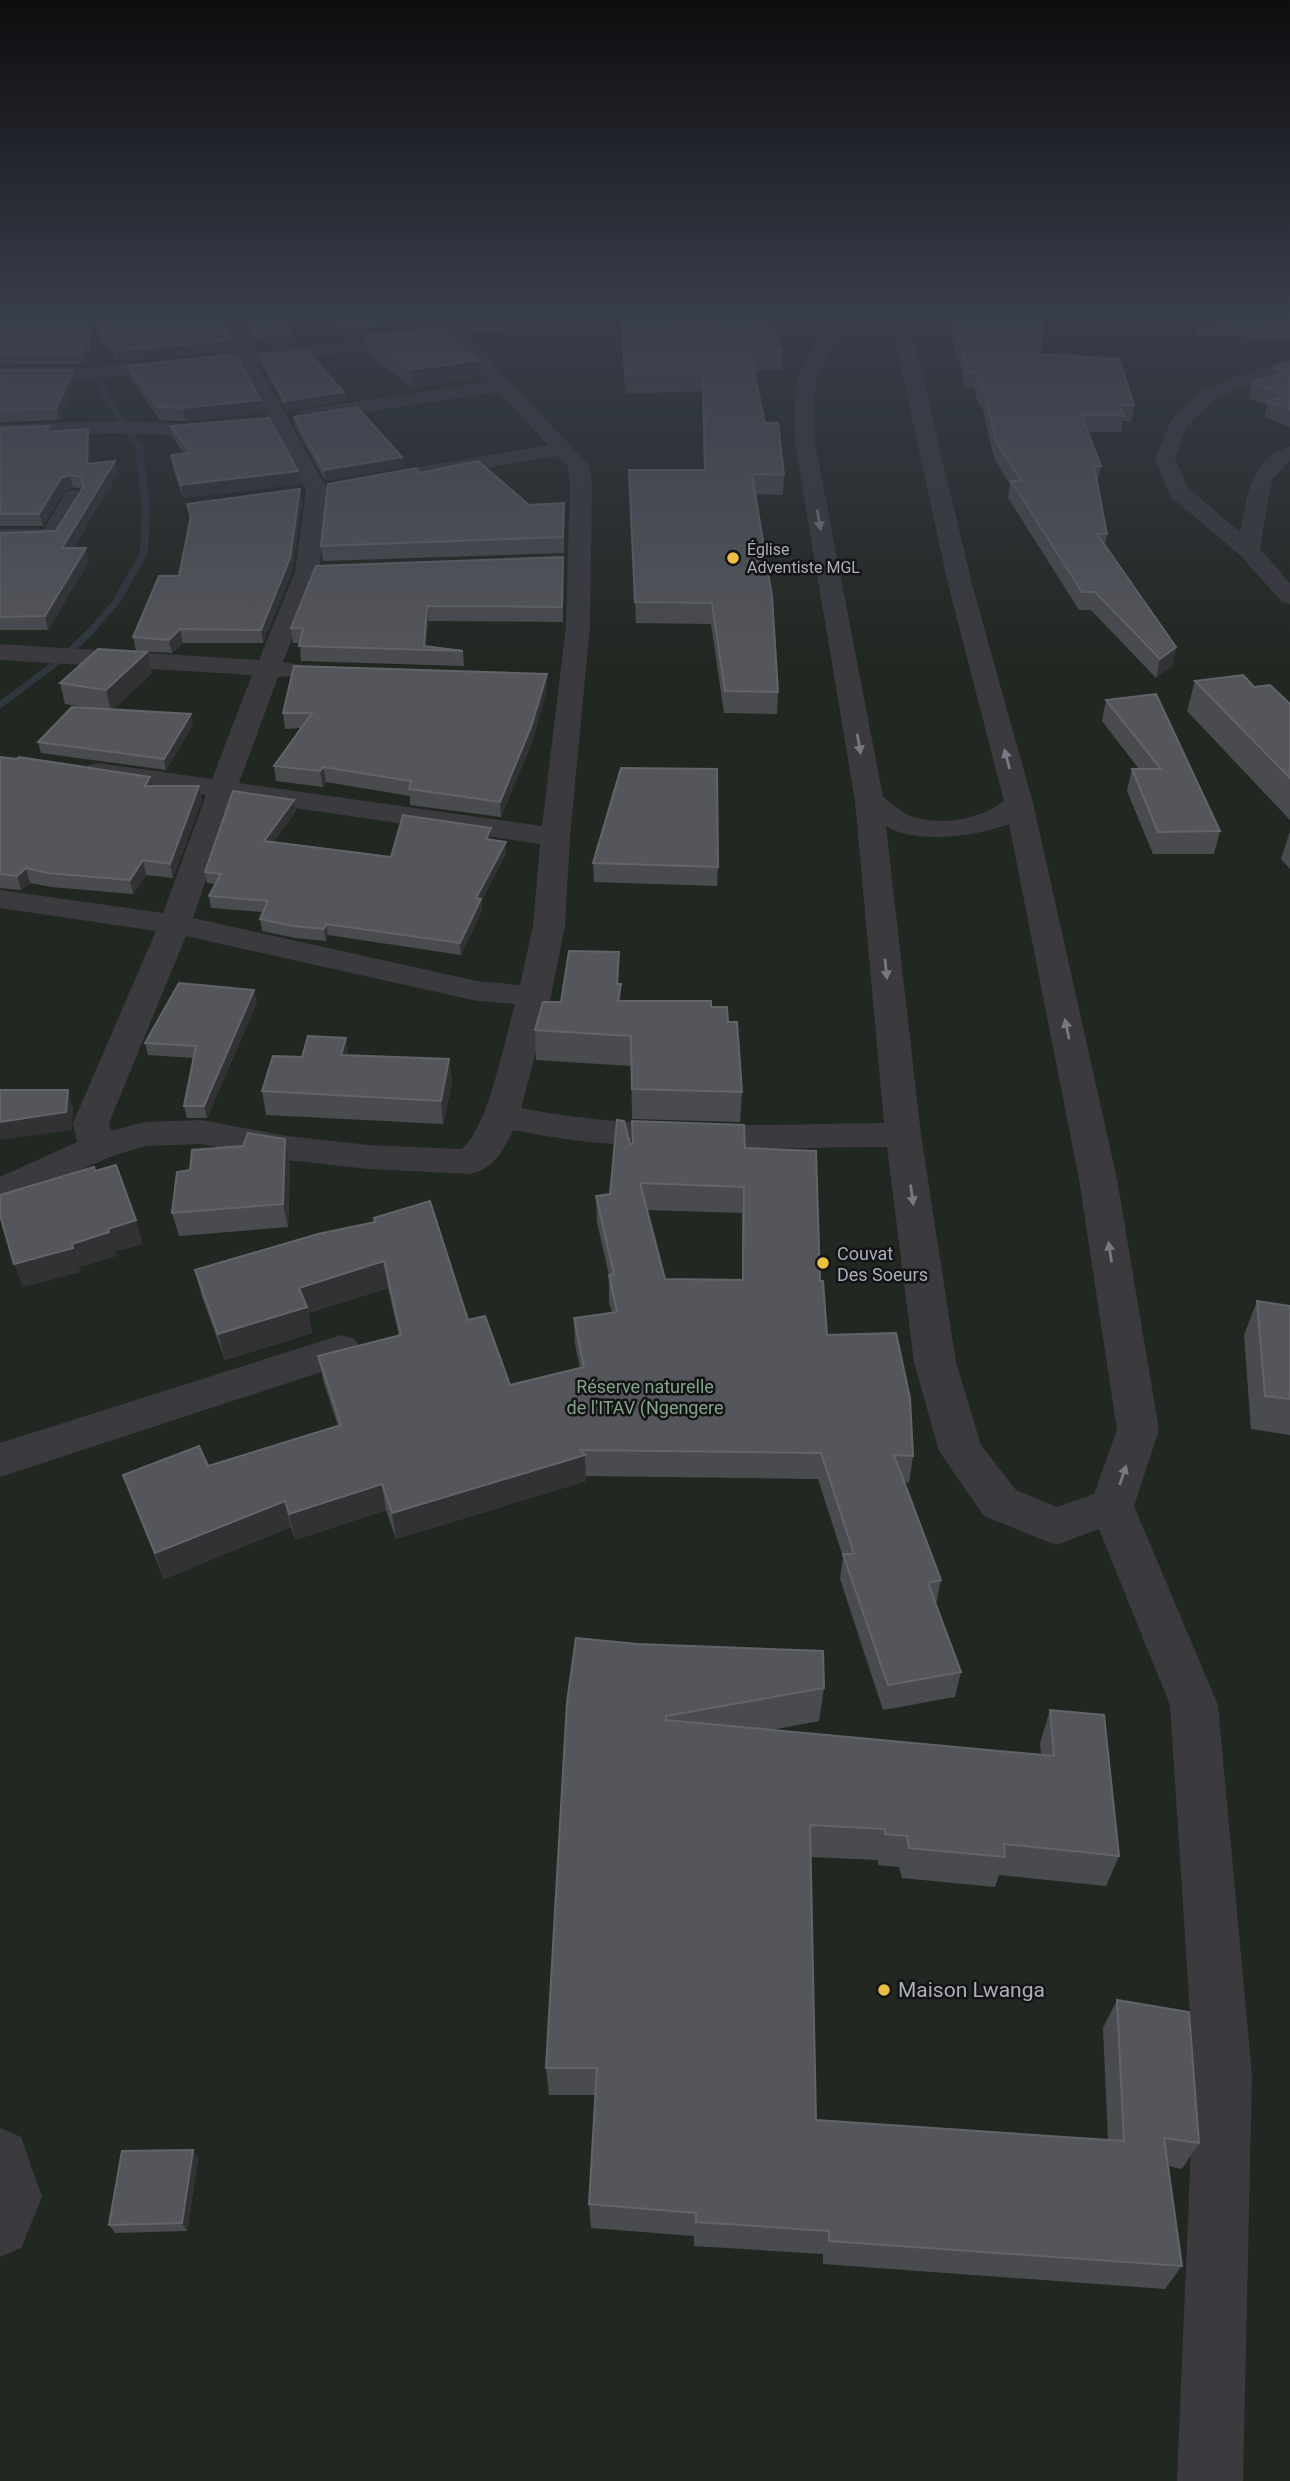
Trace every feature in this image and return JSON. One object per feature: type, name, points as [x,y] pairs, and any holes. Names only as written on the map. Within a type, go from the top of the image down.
[{"type":"street","points":[[0,431],[67,429]]},
{"type":"street","points":[[158,429],[195,429]]},
{"type":"street","points":[[97,1148],[91,1123],[176,924],[244,728],[307,572],[304,492],[260,429]]},
{"type":"street","points":[[0,1192],[97,1148],[144,1134],[201,1132],[287,1148],[368,1157],[470,1162],[486,1149],[501,1116],[534,996],[549,926],[555,837],[559,679],[578,626],[565,562],[581,485],[578,465],[543,429]]},
{"type":"street","points":[[804,429],[869,801],[903,1135],[935,1362],[961,1451],[1000,1503],[1056,1526],[1111,1506]]},
{"type":"street","points":[[930,429],[960,584],[1018,803],[1098,1179],[1138,1430],[1111,1506],[1194,1705],[1223,2075],[1210,2481]]},
{"type":"street","points":[[1176,429],[1165,458],[1178,491],[1248,550],[1288,593]]},
{"type":"street","points":[[304,492],[561,449]]},
{"type":"street","points":[[1248,550],[1262,478],[1281,457],[1290,453]]},
{"type":"street","points":[[0,536],[51,536],[74,497]]},
{"type":"street","points":[[307,572],[334,570]]},
{"type":"street","points":[[0,652],[310,671]]},
{"type":"street","points":[[78,768],[555,837]]},
{"type":"street","points":[[869,801],[901,823],[942,829],[981,825],[1003,815],[1018,803]]},
{"type":"street","points":[[0,899],[176,924],[477,991],[534,996]]},
{"type":"street","points":[[501,1116],[555,1127],[673,1136],[903,1135]]},
{"type":"street","points":[[0,1460],[341,1350]]},
{"type":"street","points":[[0,2158],[12,2197],[0,2227]]},
{"type":"green space","name":"Réserve naturelle de l'ITAV (Ngengere","points":[[0,429],[1290,429],[1290,2481],[0,2481]]},
{"type":"building","points":[[0,429],[48,429],[46,432],[88,429],[87,464],[115,461],[62,548],[86,548],[45,616],[0,617],[0,533],[56,531],[84,486],[80,477],[70,475],[61,478],[39,514],[0,514]]},
{"type":"building","points":[[173,429],[275,429],[298,471],[181,485],[171,455],[191,453]]},
{"type":"building","points":[[301,429],[377,429],[402,457],[324,470]]},
{"type":"building","points":[[704,429],[779,429],[784,475],[752,474],[772,596],[778,692],[725,691],[712,603],[635,602],[629,470],[705,470]]},
{"type":"building","points":[[993,429],[1086,429],[1101,466],[1094,466],[1107,534],[1097,534],[1176,647],[1160,659],[1095,592],[1082,592],[1011,481],[1021,481],[996,441]]},
{"type":"building","points":[[478,461],[529,505],[564,503],[563,537],[321,546],[328,484],[416,468],[420,473]]},
{"type":"building","points":[[300,489],[290,558],[261,630],[180,629],[169,640],[133,637],[159,576],[179,576],[191,516],[187,504]]},
{"type":"building","points":[[563,557],[562,607],[427,606],[424,646],[463,651],[299,646],[303,628],[291,628],[316,566]]},
{"type":"building","points":[[98,649],[147,652],[106,690],[60,683]]},
{"type":"building","points":[[294,666],[547,674],[531,727],[500,802],[409,789],[411,781],[323,767],[320,771],[274,766],[312,713],[283,713]]},
{"type":"building","points":[[1243,675],[1254,687],[1270,685],[1290,704],[1290,778],[1195,681]]},
{"type":"building","points":[[1156,694],[1220,831],[1158,832],[1132,769],[1161,769],[1106,700]]},
{"type":"building","points":[[72,707],[191,714],[164,759],[38,742]]},
{"type":"building","points":[[0,757],[19,757],[150,777],[145,786],[199,786],[170,864],[143,860],[130,880],[47,873],[26,868],[17,876],[0,874]]},
{"type":"building","points":[[621,768],[717,769],[718,867],[593,863]]},
{"type":"building","points":[[233,791],[294,800],[264,841],[391,857],[403,815],[491,828],[486,839],[506,842],[476,898],[481,899],[460,943],[326,924],[324,929],[293,926],[260,919],[268,901],[209,896],[221,874],[205,872]]},
{"type":"building","points":[[569,951],[619,952],[617,984],[621,984],[618,1001],[711,1001],[711,1007],[727,1007],[728,1022],[737,1022],[742,1092],[632,1089],[631,1036],[535,1030],[543,1002],[561,1002]]},
{"type":"building","points":[[179,983],[254,990],[204,1106],[184,1106],[196,1046],[145,1043]]},
{"type":"building","points":[[308,1036],[346,1038],[341,1055],[449,1059],[441,1101],[262,1091],[273,1056],[302,1057]]},
{"type":"building","points":[[0,1090],[68,1090],[66,1112],[0,1122]]},
{"type":"building","points":[[617,1120],[624,1121],[630,1144],[633,1144],[632,1121],[744,1125],[745,1148],[816,1151],[820,1281],[823,1281],[827,1335],[896,1333],[910,1398],[913,1456],[894,1455],[941,1580],[928,1583],[961,1672],[888,1685],[843,1554],[854,1554],[821,1453],[580,1450],[585,1455],[392,1513],[382,1484],[289,1514],[285,1501],[155,1553],[123,1475],[199,1446],[208,1466],[341,1425],[318,1356],[401,1335],[384,1261],[299,1288],[307,1307],[218,1334],[195,1270],[318,1234],[375,1222],[374,1218],[430,1201],[468,1320],[485,1316],[510,1385],[584,1367],[574,1318],[617,1312],[609,1275],[614,1274],[596,1196],[610,1194]],"holes":[[[640,1183],[744,1187],[743,1280],[665,1279]]]},
{"type":"building","points":[[248,1133],[285,1139],[283,1204],[172,1213],[177,1172],[190,1170],[192,1150],[243,1146]]},
{"type":"building","points":[[116,1165],[136,1220],[72,1244],[73,1248],[14,1264],[0,1215],[0,1195],[94,1167],[95,1171]]},
{"type":"building","points":[[1257,1301],[1290,1306],[1290,1399],[1265,1396]]},
{"type":"building","points":[[576,1638],[637,1644],[823,1651],[824,1688],[666,1716],[666,1720],[1054,1756],[1050,1710],[1104,1715],[1119,1856],[1004,1844],[1005,1857],[909,1848],[907,1836],[885,1834],[885,1829],[810,1825],[816,2120],[1124,2141],[1117,2000],[1189,2012],[1199,2143],[1164,2138],[1182,2266],[829,2241],[829,2231],[696,2222],[696,2213],[589,2204],[597,2068],[546,2068],[567,1702]]},
{"type":"building","points":[[193,2150],[182,2223],[109,2225],[122,2151]]},
{"type":"waterway","points":[[0,706],[65,656],[91,631],[117,601],[144,553],[146,507],[139,447],[127,429]]},
{"type":"place","name":"Église Adventiste MGL","points":[[733,558]]},
{"type":"place","name":"Couvat Des Soeurs","points":[[823,1263]]},
{"type":"place","name":"Maison Lwanga","points":[[884,1990]]}]
